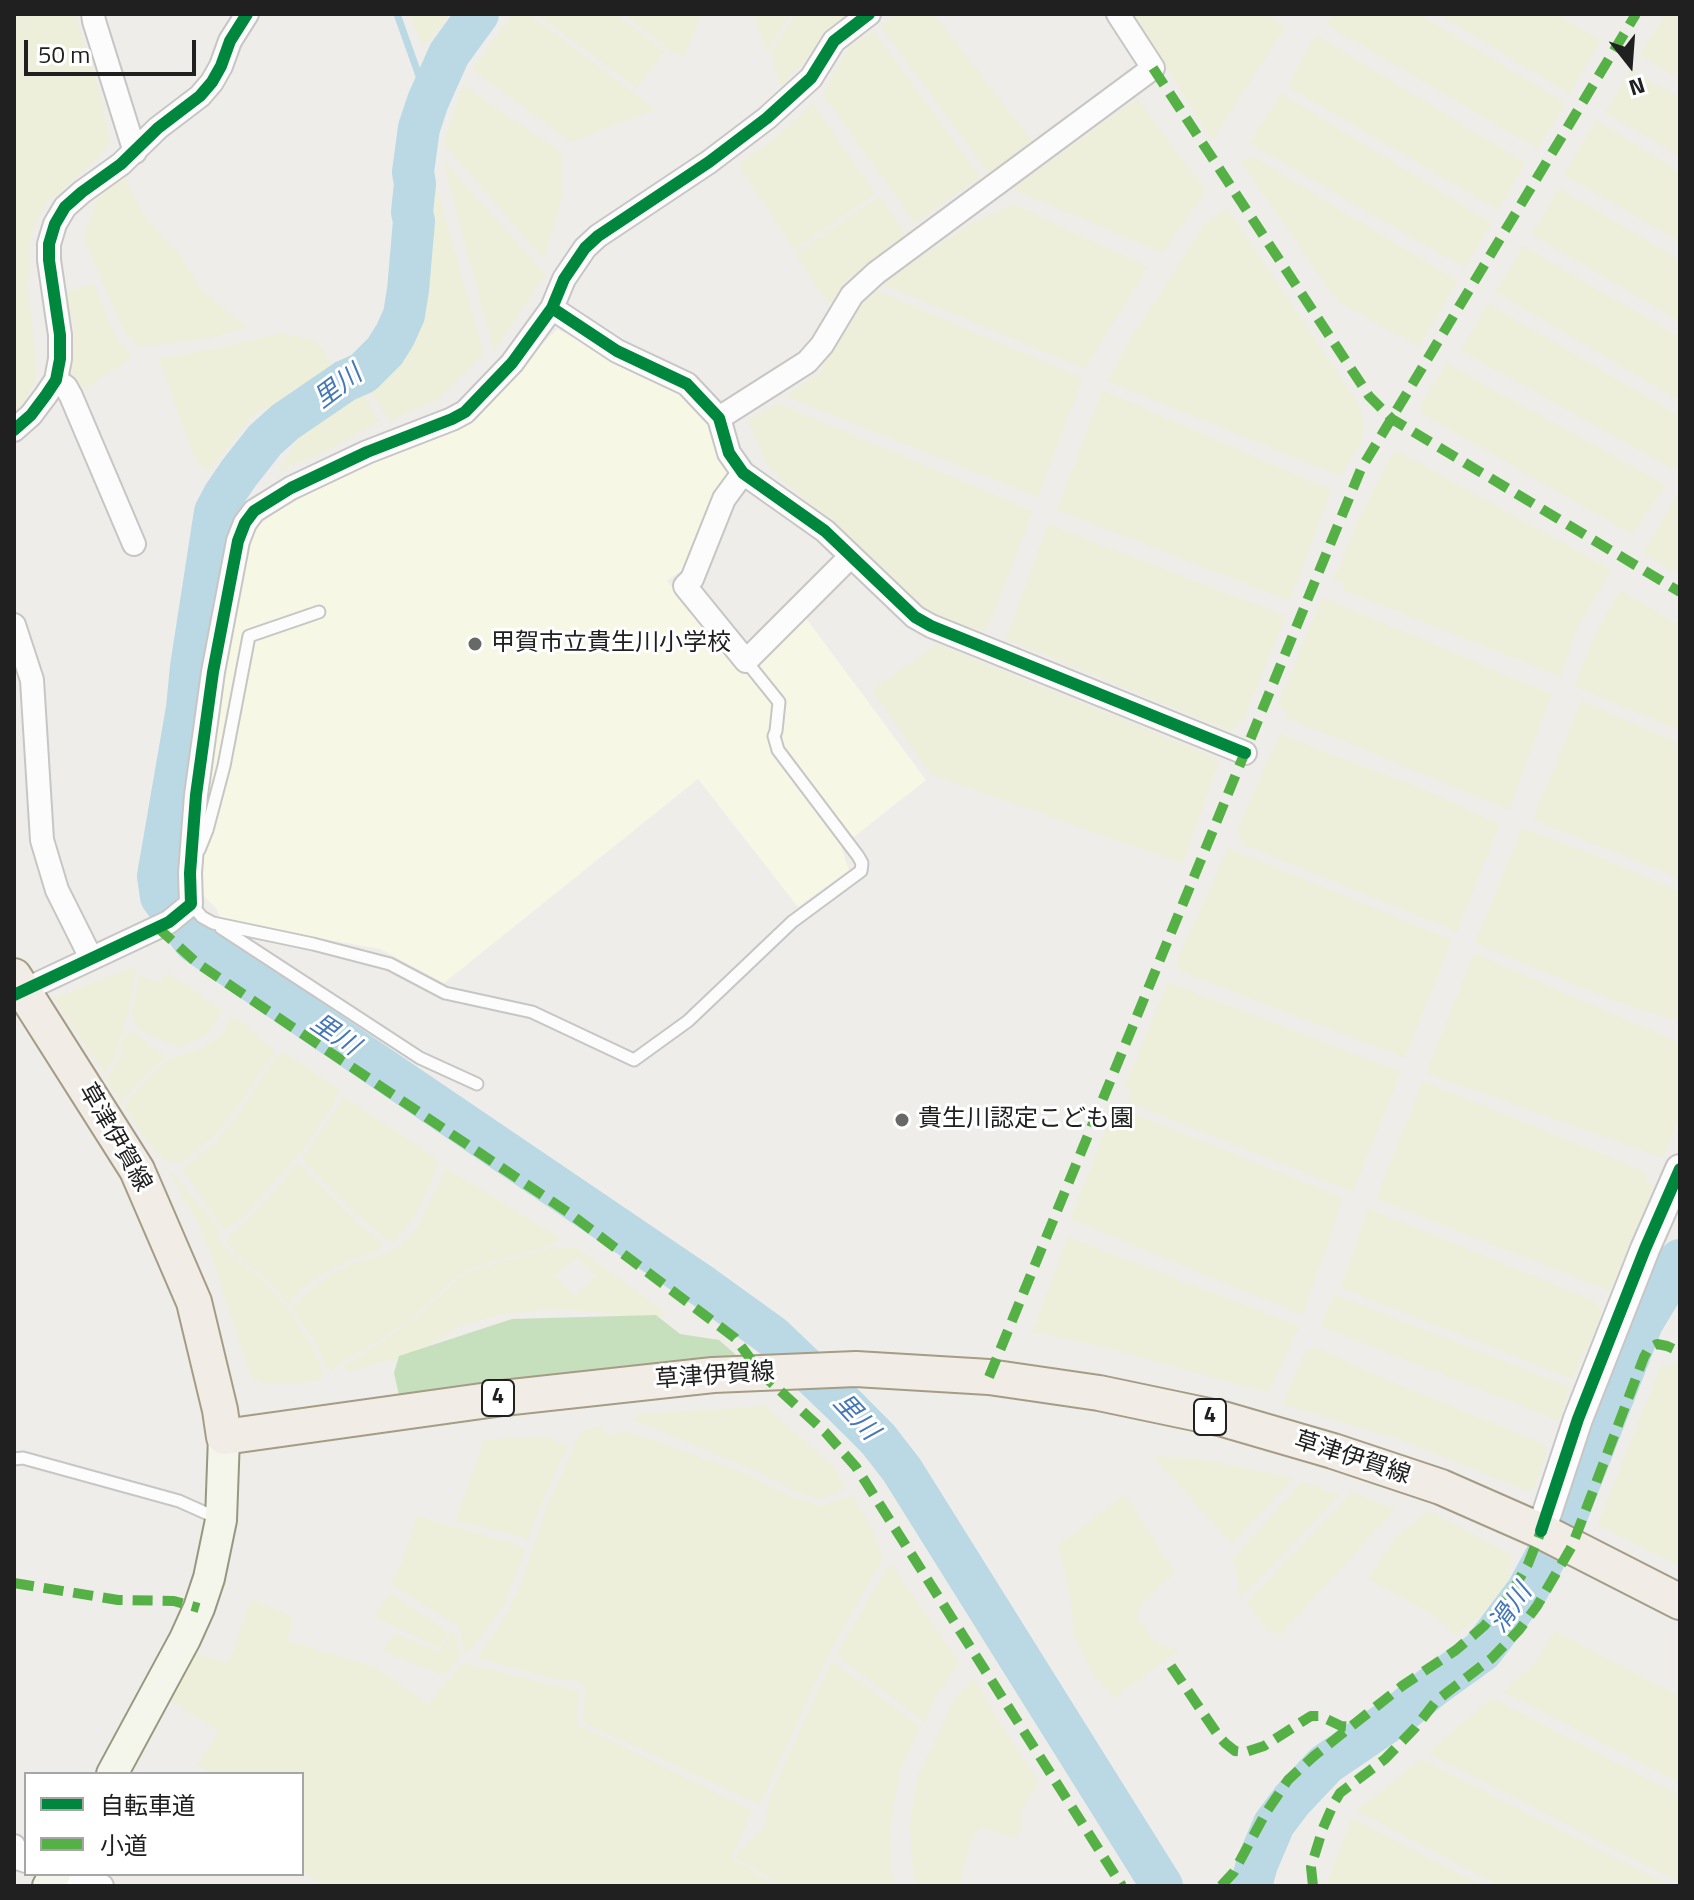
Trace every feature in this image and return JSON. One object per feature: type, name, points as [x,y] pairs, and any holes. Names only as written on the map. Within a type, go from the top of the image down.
[{"type":"main road","name":"草津伊賀線","points":[[17,987],[137,1170],[194,1302],[224,1437],[503,1398],[713,1375],[856,1369],[989,1377],[1099,1393],[1223,1419],[1333,1451],[1441,1487],[1552,1537],[1680,1602]]},
{"type":"main road","points":[[113,1772],[185,1639],[209,1578],[221,1520],[224,1437]]},
{"type":"street","points":[[93,14],[135,152]]},
{"type":"street","points":[[14,430],[31,415],[56,380],[60,335],[49,260],[49,244],[55,224],[65,207],[200,96],[212,82],[230,41],[247,14]]},
{"type":"street","points":[[17,987],[91,958],[182,912],[190,873],[196,795],[213,672],[238,541],[254,511],[291,488],[367,452],[465,412],[512,363],[552,308],[577,258],[598,236],[709,162],[767,118],[811,78],[834,41],[869,14]]},
{"type":"street","points":[[719,418],[807,362],[822,345],[852,295],[876,273],[1153,68],[1118,14]]},
{"type":"street","points":[[552,308],[617,351],[687,384],[719,418],[729,453],[743,473],[825,531],[915,617],[1245,753]]},
{"type":"street","points":[[56,380],[66,387],[71,396],[134,544]]},
{"type":"street","points":[[743,473],[724,499],[692,579],[685,586],[746,661],[851,556]]},
{"type":"street","points":[[14,625],[32,680],[42,840],[57,890],[91,958]]},
{"type":"street","points":[[1552,1537],[1578,1419],[1680,1169]]},
{"type":"street","points":[[70,1876],[102,1886]]},
{"type":"lane","points":[[190,873],[207,830],[224,766],[249,636],[319,612]]},
{"type":"lane","points":[[213,923],[390,964],[445,993],[532,1012],[634,1060],[688,1021],[792,922],[861,871],[862,863],[858,856],[778,750],[774,736],[779,702],[746,661]]},
{"type":"lane","points":[[182,912],[213,923],[420,1058],[477,1084]]},
{"type":"lane","points":[[14,1459],[23,1458],[179,1501],[221,1520]]},
{"type":"shaded area","points":[[14,14],[75,14],[101,97],[110,141],[103,154],[45,205],[31,233],[28,290],[36,380],[21,407],[14,413]]},
{"type":"shaded area","points":[[410,14],[450,14],[429,41],[422,45]]},
{"type":"shaded area","points":[[512,14],[528,14],[656,109],[571,142],[472,70]]},
{"type":"shaded area","points":[[536,14],[616,14],[665,52],[637,88]]},
{"type":"shaded area","points":[[624,14],[702,14],[684,57],[671,52]]},
{"type":"shaded area","points":[[755,14],[790,14],[767,52],[754,17]]},
{"type":"shaded area","points":[[795,14],[846,14],[781,87],[771,53]]},
{"type":"shaded area","points":[[897,14],[934,14],[1034,143],[988,173],[880,26]]},
{"type":"shaded area","points":[[1133,14],[1266,14],[1286,26],[1212,141]]},
{"type":"shaded area","points":[[1332,14],[1419,14],[1566,103],[1538,149],[1326,25]]},
{"type":"shaded area","points":[[1437,14],[1556,14],[1601,40],[1570,94]]},
{"type":"shaded area","points":[[1665,14],[1680,14],[1680,79],[1639,55]]},
{"type":"shaded area","points":[[873,30],[981,177],[915,223],[823,95],[850,46]]},
{"type":"shaded area","points":[[1316,35],[1526,163],[1498,210],[1287,86]]},
{"type":"shaded area","points":[[1631,69],[1680,98],[1680,157],[1605,112]]},
{"type":"shaded area","points":[[463,85],[562,152],[561,203],[543,259],[443,143]]},
{"type":"shaded area","points":[[1281,93],[1492,223],[1464,268],[1249,143]]},
{"type":"shaded area","points":[[1137,98],[1206,191],[1163,253],[1012,189]]},
{"type":"shaded area","points":[[813,103],[876,194],[794,250],[738,164],[774,139]]},
{"type":"shaded area","points":[[1596,120],[1680,172],[1680,242],[1564,175]]},
{"type":"shaded area","points":[[1254,157],[1458,281],[1419,347],[1337,301],[1240,161]]},
{"type":"shaded area","points":[[442,159],[546,274],[494,352],[448,180]]},
{"type":"shaded area","points":[[125,177],[147,220],[180,255],[203,291],[247,327],[207,339],[139,347],[124,332],[83,237],[100,190]]},
{"type":"shaded area","points":[[435,181],[484,354],[439,399],[390,421],[369,391],[406,354],[419,319]]},
{"type":"shaded area","points":[[1559,188],[1680,260],[1680,322],[1531,234]]},
{"type":"shaded area","points":[[880,196],[909,239],[846,282],[834,302],[826,301],[795,254]]},
{"type":"shaded area","points":[[1013,204],[1148,267],[1085,369],[881,284],[968,225]]},
{"type":"shaded area","points":[[1227,208],[1360,406],[1364,427],[1360,445],[1340,476],[1107,381],[1205,223]]},
{"type":"shaded area","points":[[1523,246],[1680,337],[1680,401],[1495,292]]},
{"type":"shaded area","points":[[94,284],[113,331],[132,358],[84,390],[70,372],[75,330],[66,292]]},
{"type":"shaded area","points":[[878,291],[1083,378],[1038,497],[785,396],[820,372],[860,295]]},
{"type":"shaded area","points":[[1487,303],[1680,416],[1680,462],[1675,470],[1461,351]]},
{"type":"shaded area","name":"甲賀市立貴生川小学校","points":[[557,329],[682,392],[711,426],[730,473],[685,568],[667,581],[747,674],[803,614],[926,780],[841,847],[849,870],[798,907],[698,779],[444,983],[380,949],[222,921],[216,908],[201,893],[203,799],[247,544],[257,527],[297,494],[405,446],[469,422]]},
{"type":"shaded area","points":[[281,333],[307,338],[323,347],[331,366],[316,385],[254,414],[208,471],[195,460],[159,359]]},
{"type":"shaded area","points":[[1446,363],[1666,485],[1632,535],[1421,413],[1422,403]]},
{"type":"shaded area","points":[[1102,390],[1331,490],[1290,601],[1057,510]]},
{"type":"shaded area","points":[[362,391],[379,421],[333,448],[276,473],[300,434]]},
{"type":"shaded area","points":[[777,403],[1033,511],[989,625],[981,633],[938,620],[768,467],[748,420]]},
{"type":"shaded area","points":[[1396,450],[1612,570],[1577,628],[1561,677],[1343,590],[1344,584],[1334,579],[1358,520]]},
{"type":"shaded area","points":[[1677,495],[1680,497],[1680,576],[1643,553]]},
{"type":"shaded area","points":[[1048,524],[1286,616],[1243,721],[1230,731],[1006,639]]},
{"type":"shaded area","points":[[1620,590],[1680,625],[1680,731],[1574,686],[1594,637]]},
{"type":"shaded area","points":[[1322,597],[1552,694],[1509,810],[1285,717],[1287,710],[1277,706]]},
{"type":"shaded area","points":[[937,644],[1217,758],[1217,767],[1183,864],[930,774],[872,690]]},
{"type":"shaded area","points":[[1581,701],[1680,743],[1680,878],[1533,820]]},
{"type":"shaded area","points":[[1280,734],[1423,789],[1500,824],[1457,932],[1242,844],[1237,829]]},
{"type":"shaded area","points":[[1522,828],[1680,892],[1680,1022],[1617,1002],[1475,943]]},
{"type":"shaded area","points":[[1228,848],[1452,940],[1405,1058],[1179,971],[1176,963]]},
{"type":"shaded area","points":[[1474,953],[1680,1043],[1680,1116],[1663,1158],[1426,1073]]},
{"type":"shaded area","points":[[136,966],[128,1015],[115,1057],[105,1074],[53,998]]},
{"type":"shaded area","points":[[168,972],[222,1010],[209,1034],[179,1048],[137,1029],[132,1015],[139,975],[157,983]]},
{"type":"shaded area","points":[[1168,982],[1401,1072],[1353,1192],[1127,1102],[1131,1091],[1124,1088]]},
{"type":"shaded area","points":[[231,1017],[240,1020],[275,1051],[216,1134],[184,1161],[163,1159],[143,1136],[124,1105],[169,1059],[204,1047],[217,1038]]},
{"type":"shaded area","points":[[133,1031],[168,1057],[153,1068],[121,1102],[106,1079],[121,1053],[123,1036]]},
{"type":"shaded area","points":[[285,1052],[340,1090],[303,1150],[243,1218],[224,1231],[182,1169],[216,1142],[244,1106],[274,1058]]},
{"type":"shaded area","points":[[1423,1081],[1646,1172],[1645,1181],[1654,1187],[1610,1291],[1376,1199]]},
{"type":"shaded area","points":[[344,1097],[434,1156],[439,1165],[414,1219],[393,1243],[353,1211],[302,1158]]},
{"type":"shaded area","points":[[1115,1106],[1343,1198],[1303,1315],[1070,1219]]},
{"type":"shaded area","points":[[294,1165],[300,1165],[383,1244],[382,1249],[327,1272],[302,1289],[289,1304],[264,1277],[234,1253],[226,1239],[275,1191]]},
{"type":"shaded area","points":[[446,1168],[559,1237],[555,1244],[469,1269],[407,1321],[332,1371],[325,1366],[314,1339],[291,1308],[332,1274],[351,1264],[386,1253],[405,1242],[417,1227]]},
{"type":"shaded area","points":[[167,1170],[217,1226],[220,1240],[232,1256],[260,1277],[287,1307],[312,1345],[324,1375],[319,1380],[263,1384],[251,1377],[211,1254],[196,1219]]},
{"type":"shaded area","points":[[1368,1208],[1597,1302],[1603,1314],[1572,1379],[1341,1288]]},
{"type":"shaded area","points":[[1068,1237],[1299,1326],[1269,1393],[1095,1345],[1032,1332]]},
{"type":"shaded area","points":[[554,1247],[576,1247],[668,1314],[652,1319],[587,1311],[543,1310],[499,1315],[464,1325],[413,1354],[347,1372],[344,1365],[414,1318],[470,1271]],"holes":[[[577,1257],[596,1276],[574,1296],[555,1275]]]},
{"type":"shaded area","points":[[1334,1294],[1570,1387],[1559,1421],[1320,1326]]},
{"type":"shaded area","points":[[1318,1348],[1546,1445],[1535,1486],[1527,1491],[1403,1441],[1282,1404],[1306,1350]]},
{"type":"shaded area","points":[[1674,1361],[1680,1364],[1680,1556],[1676,1564],[1597,1525],[1661,1365],[1669,1367]]},
{"type":"shaded area","points":[[766,1406],[833,1466],[846,1488],[818,1499],[632,1419],[639,1414]]},
{"type":"shaded area","points":[[599,1426],[609,1435],[627,1431],[710,1460],[819,1506],[853,1495],[873,1531],[883,1558],[827,1658],[760,1805],[582,1722],[586,1688],[577,1681],[553,1679],[477,1658],[504,1618],[520,1586],[545,1511],[581,1431]]},
{"type":"shaded area","points":[[548,1438],[568,1445],[528,1541],[455,1521],[484,1440]]},
{"type":"shaded area","points":[[1152,1456],[1197,1458],[1294,1478],[1232,1544]]},
{"type":"shaded area","points":[[1302,1481],[1340,1495],[1241,1598],[1234,1557]]},
{"type":"shaded area","points":[[1352,1492],[1396,1509],[1282,1633],[1269,1632],[1246,1602]]},
{"type":"shaded area","points":[[1125,1494],[1175,1573],[1143,1602],[1136,1617],[1157,1643],[1180,1650],[1114,1698],[1095,1677],[1074,1635],[1070,1595],[1058,1545]]},
{"type":"shaded area","points":[[1428,1510],[1512,1555],[1509,1580],[1483,1614],[1456,1635],[1429,1613],[1367,1578],[1396,1537]]},
{"type":"shaded area","points":[[417,1516],[526,1549],[503,1608],[465,1654],[458,1626],[390,1584],[401,1564]]},
{"type":"shaded area","points":[[891,1564],[960,1663],[935,1698],[925,1723],[836,1655]]},
{"type":"shaded area","points":[[391,1593],[449,1633],[438,1648],[373,1616]]},
{"type":"shaded area","points":[[251,1599],[293,1617],[287,1640],[377,1668],[428,1704],[462,1663],[579,1691],[577,1724],[752,1810],[732,1858],[776,1886],[322,1886],[322,1883],[304,1873],[304,1772],[209,1772],[197,1765],[218,1731],[171,1701],[194,1654],[229,1662]]},
{"type":"shaded area","points":[[1555,1631],[1680,1696],[1680,1783],[1503,1692],[1536,1661]]},
{"type":"shaded area","points":[[452,1632],[457,1636],[461,1657],[444,1676],[382,1651],[394,1633],[438,1652]]},
{"type":"shaded area","points":[[832,1661],[920,1726],[900,1772],[890,1829],[892,1873],[896,1886],[782,1886],[734,1857],[765,1825],[775,1784]]},
{"type":"shaded area","points":[[974,1678],[1039,1782],[1022,1809],[1021,1832],[1013,1838],[979,1828],[972,1838],[959,1886],[917,1886],[912,1865],[910,1822],[918,1776],[954,1699]]},
{"type":"shaded area","points":[[1491,1698],[1680,1795],[1680,1883],[1427,1753]]},
{"type":"shaded area","points":[[1421,1759],[1671,1886],[1500,1886],[1356,1811]]},
{"type":"shaded area","points":[[1352,1818],[1483,1886],[1328,1886],[1326,1884]]},
{"type":"green space","points":[[656,1315],[680,1334],[719,1340],[736,1355],[399,1395],[394,1373],[399,1356],[512,1319]]},
{"type":"waterway","points":[[397,14],[428,101]]},
{"type":"waterway","name":"里川","points":[[478,14],[449,54],[419,128],[413,172],[414,221],[408,290],[404,315],[395,335],[385,351],[363,373],[345,381],[285,422],[265,440],[239,473],[215,512],[187,708],[158,876],[161,897],[194,941],[704,1287],[772,1336],[843,1404],[878,1439],[902,1470],[1162,1886]]},
{"type":"waterway","name":"滑川","points":[[1251,1886],[1274,1824],[1292,1800],[1326,1764],[1398,1715],[1482,1651],[1527,1591],[1563,1525],[1642,1323],[1680,1260]]},
{"type":"marked path","points":[[989,1377],[1361,469],[1636,14]]},
{"type":"marked path","points":[[1153,68],[1369,396],[1392,419],[1680,592]]},
{"type":"marked path","points":[[157,927],[197,963],[569,1213],[735,1338],[762,1374],[825,1432],[856,1467],[1122,1886]]},
{"type":"marked path","points":[[1313,1886],[1311,1867],[1323,1828],[1340,1793],[1385,1759],[1436,1701],[1492,1658],[1519,1630],[1537,1606],[1572,1546],[1649,1348],[1657,1344],[1680,1352]]},
{"type":"marked path","points":[[1221,1886],[1234,1872],[1265,1814],[1288,1780],[1402,1686],[1456,1650],[1484,1626],[1510,1595],[1528,1564],[1541,1531]]},
{"type":"marked path","points":[[14,1583],[118,1600],[174,1601],[199,1608]]},
{"type":"marked path","points":[[1171,1666],[1218,1735],[1235,1751],[1246,1752],[1264,1746],[1311,1716],[1351,1727]]},
{"type":"cycle path","points":[[14,430],[31,415],[56,380],[60,335],[49,260],[49,244],[55,224],[65,207],[200,96],[212,82],[230,41],[247,14]]},
{"type":"cycle path","points":[[14,995],[169,922],[191,904],[190,873],[196,795],[213,672],[238,541],[254,511],[291,488],[367,452],[465,412],[512,363],[552,308],[564,279],[585,248],[767,118],[811,78],[834,41],[869,14]]},
{"type":"cycle path","points":[[552,308],[617,351],[687,384],[719,418],[729,453],[743,473],[825,531],[915,617],[1245,753]]},
{"type":"cycle path","points":[[1541,1531],[1578,1419],[1680,1169]]},
{"type":"place","name":"甲賀市立貴生川小学校","points":[[475,644]]},
{"type":"place","name":"貴生川認定こども園","points":[[902,1120]]}]
